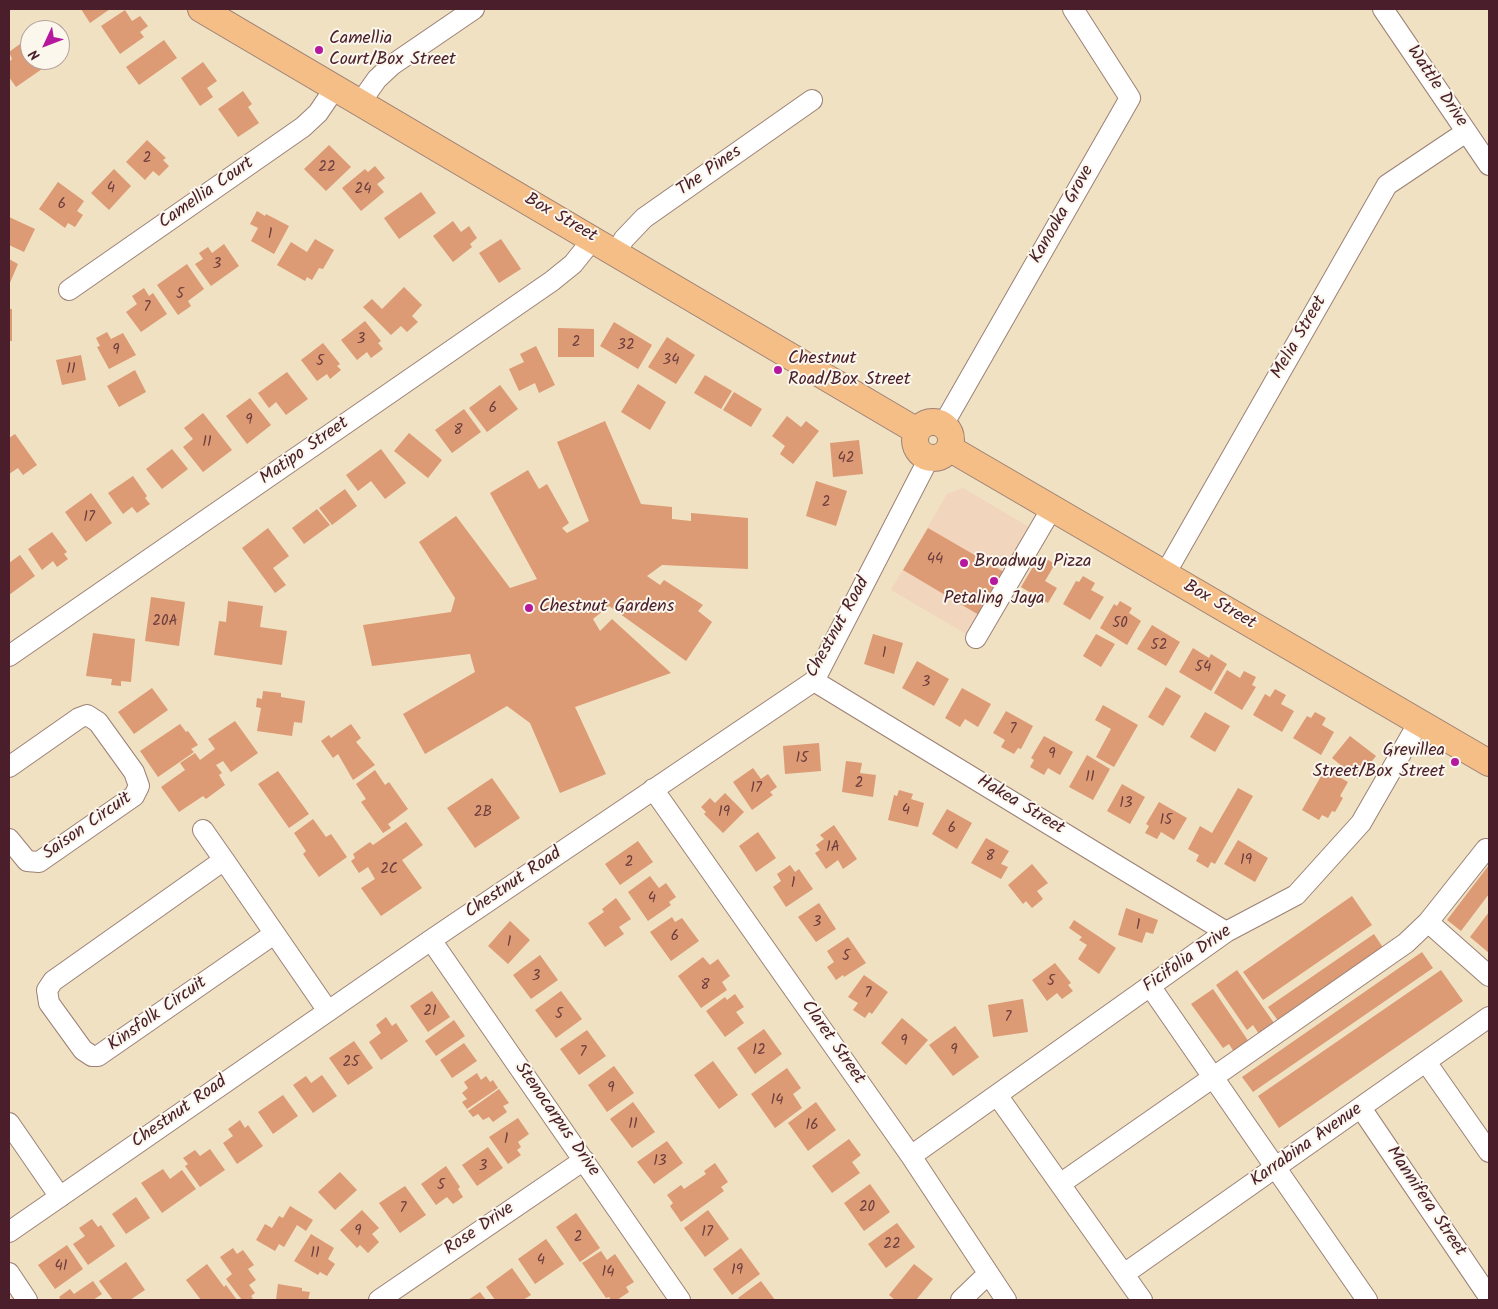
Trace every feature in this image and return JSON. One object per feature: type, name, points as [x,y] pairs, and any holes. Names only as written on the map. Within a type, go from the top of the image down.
[{"type":"main road","name":"Box Street","points":[[201,9],[593,238],[917,431],[926,423],[939,423],[940,444],[1489,763]]},
{"type":"street","points":[[360,103],[377,79],[392,65],[474,9]]},
{"type":"street","name":"Kanooka Grove","points":[[940,444],[1130,98],[1073,9]]},
{"type":"street","name":"Wattle Drive","points":[[1383,9],[1489,165]]},
{"type":"street","name":"Camellia Court","points":[[69,290],[303,128],[318,113],[334,88]]},
{"type":"street","name":"The Pines","points":[[616,252],[624,239],[644,218],[812,100]]},
{"type":"street","name":"Melia Street","points":[[1165,574],[1387,185],[1466,132]]},
{"type":"street","name":"Matipo Street","points":[[10,653],[558,277],[573,264],[593,238]]},
{"type":"street","name":"Chestnut Road","points":[[9,1232],[431,940],[814,681],[940,444]]},
{"type":"street","points":[[976,638],[1052,508]]},
{"type":"street","name":"Hakea Street","points":[[814,681],[1226,932]]},
{"type":"street","name":"Saison Circuit","points":[[9,767],[79,718],[87,715],[98,722],[134,772],[139,786],[134,796],[39,862],[27,861],[9,839]]},
{"type":"street","name":"Ficifolia Drive","points":[[911,1156],[1226,932],[1296,896],[1361,823],[1420,722]]},
{"type":"street","name":"Claret Street","points":[[653,790],[911,1156],[1006,1300]]},
{"type":"street","points":[[203,830],[328,1011]]},
{"type":"street","points":[[1060,1184],[1406,943],[1428,922],[1486,849]]},
{"type":"street","name":"Kinsfolk Circuit","points":[[224,860],[53,981],[47,990],[49,1003],[83,1050],[92,1056],[98,1056],[274,934]]},
{"type":"street","points":[[1428,922],[1489,976]]},
{"type":"street","name":"Stenocarpus Drive","points":[[431,940],[680,1300]]},
{"type":"street","points":[[1150,986],[1368,1300]]},
{"type":"street","name":"Karrabina Avenue","points":[[1124,1274],[1489,1017]]},
{"type":"street","points":[[1426,1062],[1489,1152]]},
{"type":"street","points":[[997,1095],[1142,1300]]},
{"type":"street","name":"Mannifera Street","points":[[1361,1108],[1489,1297]]},
{"type":"street","points":[[9,1122],[60,1197]]},
{"type":"street","name":"Rose Drive","points":[[378,1300],[584,1160]]},
{"type":"street","points":[[9,1273],[27,1300]]},
{"type":"street","points":[[961,1300],[988,1274]]},
{"type":"shaded area","points":[[963,488],[1046,537],[983,644],[891,590],[947,494]]},
{"type":"building","points":[[81,9],[110,9],[90,23]]},
{"type":"building","points":[[125,10],[132,21],[140,16],[148,26],[140,32],[144,37],[120,54],[101,26]]},
{"type":"building","points":[[164,40],[177,58],[139,85],[126,67]]},
{"type":"building","points":[[20,44],[20,70],[41,70],[16,87],[9,77],[9,62],[12,59],[9,52]]},
{"type":"building","points":[[203,62],[217,81],[207,88],[213,97],[200,106],[181,78]]},
{"type":"building","points":[[243,91],[252,104],[248,107],[259,123],[238,137],[218,109]]},
{"type":"building","points":[[147,140],[166,158],[163,160],[169,166],[159,176],[153,171],[145,180],[126,162]]},
{"type":"building","points":[[329,145],[351,167],[326,191],[304,169]]},
{"type":"building","points":[[375,166],[385,178],[377,184],[384,192],[361,211],[342,188],[365,169],[368,172]]},
{"type":"building","points":[[114,169],[131,186],[109,210],[91,193]]},
{"type":"building","points":[[58,182],[84,201],[77,211],[83,215],[75,227],[68,223],[65,228],[39,209]]},
{"type":"building","points":[[421,192],[436,213],[399,239],[384,218]]},
{"type":"building","points":[[257,211],[289,226],[274,254],[251,241],[258,228],[250,224]]},
{"type":"building","points":[[9,217],[35,229],[24,252],[9,245]]},
{"type":"building","points":[[453,221],[461,232],[469,226],[477,238],[470,244],[472,247],[453,262],[433,236]]},
{"type":"building","points":[[315,239],[334,250],[323,269],[319,268],[312,280],[307,277],[305,281],[277,265],[291,242],[307,252]]},
{"type":"building","points":[[501,239],[521,269],[499,283],[479,253]]},
{"type":"building","points":[[224,244],[239,266],[211,286],[195,264],[203,259],[199,253],[208,247],[212,253]]},
{"type":"building","points":[[9,259],[18,264],[9,285]]},
{"type":"building","points":[[187,264],[204,289],[188,301],[191,306],[178,315],[157,285]]},
{"type":"building","points":[[404,287],[422,305],[412,316],[418,322],[407,332],[401,326],[391,335],[363,307],[372,299],[382,309]]},
{"type":"building","points":[[144,288],[149,296],[153,293],[167,314],[141,332],[126,312],[137,304],[132,296]]},
{"type":"building","points":[[9,309],[12,309],[12,341],[9,341]]},
{"type":"building","points":[[365,321],[381,341],[378,343],[383,349],[371,358],[367,352],[357,360],[341,340]]},
{"type":"building","points":[[614,322],[652,345],[638,369],[600,346]]},
{"type":"building","points":[[558,328],[594,329],[594,357],[558,357]]},
{"type":"building","points":[[107,332],[111,339],[123,333],[136,355],[109,369],[97,347],[100,346],[96,338]]},
{"type":"building","points":[[667,337],[695,355],[676,384],[648,367]]},
{"type":"building","points":[[323,343],[340,364],[337,366],[341,370],[330,379],[327,374],[317,381],[301,360]]},
{"type":"building","points":[[536,346],[555,385],[539,393],[535,383],[519,391],[509,369],[524,362],[520,354]]},
{"type":"building","points":[[81,355],[86,380],[62,385],[56,360]]},
{"type":"building","points":[[135,370],[146,392],[119,407],[107,386]]},
{"type":"building","points":[[287,372],[308,399],[286,415],[276,402],[269,408],[258,393]]},
{"type":"building","points":[[705,375],[732,391],[721,409],[694,393]]},
{"type":"building","points":[[638,384],[666,402],[650,430],[621,412]]},
{"type":"building","points":[[500,385],[518,409],[487,432],[469,408]]},
{"type":"building","points":[[734,392],[762,409],[751,427],[723,410]]},
{"type":"building","points":[[250,398],[271,425],[247,444],[226,416]]},
{"type":"building","points":[[464,409],[481,432],[452,453],[435,430]]},
{"type":"building","points":[[203,413],[232,450],[203,472],[183,447],[193,439],[184,428]]},
{"type":"building","points":[[787,416],[801,427],[806,421],[819,431],[793,464],[780,454],[785,446],[772,436]]},
{"type":"building","name":"Chestnut Gardens","points":[[605,421],[641,504],[672,507],[672,519],[691,521],[691,513],[748,518],[748,569],[662,565],[647,576],[660,585],[664,580],[703,605],[698,611],[712,622],[686,661],[609,606],[593,619],[600,631],[612,619],[671,673],[575,707],[606,774],[560,793],[530,723],[507,706],[425,754],[403,714],[475,672],[470,654],[372,666],[363,625],[451,612],[455,598],[419,542],[456,516],[510,588],[537,579],[490,493],[528,470],[539,489],[547,484],[569,523],[562,528],[567,533],[589,521],[557,442]]},
{"type":"building","points":[[409,433],[442,460],[428,478],[394,451]]},
{"type":"building","points":[[15,434],[37,465],[23,475],[18,468],[9,474],[9,438]]},
{"type":"building","points":[[859,440],[863,474],[833,477],[830,443]]},
{"type":"building","points":[[172,449],[188,469],[162,489],[146,469]]},
{"type":"building","points":[[381,449],[406,483],[385,499],[371,481],[358,491],[346,475]]},
{"type":"building","points":[[133,476],[147,496],[145,498],[150,504],[137,513],[132,507],[123,514],[108,493]]},
{"type":"building","points":[[816,481],[847,491],[836,526],[806,516]]},
{"type":"building","points":[[345,489],[357,506],[332,525],[319,508]]},
{"type":"building","points":[[91,493],[112,523],[86,542],[65,512]]},
{"type":"building","points":[[317,509],[330,525],[304,544],[292,528]]},
{"type":"building","points":[[268,528],[289,556],[273,568],[286,585],[275,593],[242,548]]},
{"type":"building","points":[[928,528],[1004,572],[979,615],[903,570]]},
{"type":"building","points":[[52,532],[67,552],[64,554],[68,559],[57,567],[53,561],[42,570],[28,549]]},
{"type":"building","points":[[20,555],[35,576],[9,595],[9,563]]},
{"type":"building","points":[[1040,555],[1055,564],[1045,581],[1057,588],[1048,603],[1021,587]]},
{"type":"building","points":[[1083,576],[1095,583],[1091,590],[1104,597],[1090,620],[1063,604],[1076,581],[1079,582]]},
{"type":"building","points":[[151,597],[185,602],[179,646],[145,641]]},
{"type":"building","points":[[228,601],[263,606],[260,627],[287,631],[282,665],[214,655],[219,621],[226,622]]},
{"type":"building","points":[[1120,601],[1132,608],[1129,613],[1141,621],[1127,645],[1100,628],[1114,604],[1117,606]]},
{"type":"building","points":[[1152,625],[1180,642],[1166,666],[1137,649]]},
{"type":"building","points":[[93,633],[135,639],[131,682],[121,681],[121,686],[111,685],[112,679],[86,676]]},
{"type":"building","points":[[873,634],[903,643],[894,674],[864,664]]},
{"type":"building","points":[[1096,634],[1115,644],[1101,667],[1083,656]]},
{"type":"building","points":[[1193,648],[1209,658],[1211,654],[1227,664],[1211,691],[1179,672]]},
{"type":"building","points":[[917,661],[949,679],[934,706],[902,688]]},
{"type":"building","points":[[1227,670],[1240,678],[1244,671],[1256,677],[1252,685],[1256,687],[1242,710],[1214,693]]},
{"type":"building","points":[[1166,687],[1181,696],[1163,726],[1148,717]]},
{"type":"building","points":[[152,688],[168,710],[134,734],[118,712]]},
{"type":"building","points":[[962,688],[991,704],[978,727],[965,719],[960,727],[945,718]]},
{"type":"building","points":[[1275,689],[1286,695],[1281,704],[1294,711],[1282,732],[1253,715],[1265,694],[1270,697]]},
{"type":"building","points":[[263,691],[281,693],[281,697],[305,701],[302,723],[294,722],[292,736],[257,731],[261,708],[256,707],[257,698],[262,699]]},
{"type":"building","points":[[1103,705],[1138,725],[1114,767],[1096,757],[1111,729],[1095,720]]},
{"type":"building","points":[[1006,711],[1033,726],[1021,749],[1018,748],[1014,754],[1001,747],[1005,740],[993,733]]},
{"type":"building","points":[[1205,712],[1230,726],[1215,752],[1190,737]]},
{"type":"building","points":[[1315,712],[1326,718],[1322,725],[1334,732],[1321,755],[1293,738],[1307,716],[1311,718]]},
{"type":"building","points":[[235,721],[258,753],[231,772],[223,761],[216,765],[222,773],[219,775],[225,785],[206,799],[203,796],[179,812],[161,787],[185,770],[180,763],[195,753],[200,760],[215,749],[208,739]]},
{"type":"building","points":[[180,724],[186,732],[188,731],[198,745],[191,749],[194,752],[158,777],[140,751]]},
{"type":"building","points":[[351,724],[361,738],[356,742],[375,765],[353,780],[338,754],[333,758],[321,741],[329,735],[331,738]]},
{"type":"building","points":[[1044,736],[1073,752],[1060,775],[1048,768],[1044,775],[1030,767],[1034,760],[1031,758]]},
{"type":"building","points":[[1350,736],[1376,756],[1358,779],[1332,758]]},
{"type":"building","points":[[819,743],[821,771],[785,774],[783,746]]},
{"type":"building","points":[[1087,755],[1110,769],[1093,800],[1069,787]]},
{"type":"building","points":[[846,761],[862,763],[860,773],[876,775],[873,797],[842,792]]},
{"type":"building","points":[[753,768],[761,779],[768,774],[777,787],[770,792],[773,795],[752,810],[733,782]]},
{"type":"building","points":[[1325,769],[1348,782],[1340,796],[1343,798],[1335,812],[1332,811],[1328,818],[1322,815],[1319,820],[1302,810]]},
{"type":"building","points":[[375,770],[385,785],[389,782],[408,809],[388,824],[391,828],[383,833],[361,802],[366,799],[356,784]]},
{"type":"building","points":[[278,771],[309,814],[289,828],[258,784]]},
{"type":"building","points":[[492,778],[520,818],[475,848],[447,808]]},
{"type":"building","points":[[1122,784],[1145,797],[1130,824],[1107,811]]},
{"type":"building","points":[[1238,788],[1253,796],[1215,864],[1211,862],[1208,868],[1196,861],[1199,855],[1188,849],[1200,826],[1212,833]]},
{"type":"building","points":[[899,790],[913,794],[911,799],[924,803],[918,827],[888,820],[894,795],[897,796]]},
{"type":"building","points":[[725,793],[744,812],[723,833],[704,814],[706,812],[701,807],[710,798],[715,803]]},
{"type":"building","points":[[1159,802],[1187,818],[1174,840],[1161,832],[1157,839],[1145,833],[1149,826],[1146,824]]},
{"type":"building","points":[[947,809],[972,823],[957,849],[932,834]]},
{"type":"building","points":[[313,819],[326,837],[331,834],[347,857],[319,877],[303,854],[306,851],[294,833]]},
{"type":"building","points":[[406,822],[423,845],[402,860],[422,888],[381,916],[361,888],[375,879],[368,867],[359,873],[351,861],[355,858],[353,854],[370,842],[373,845]]},
{"type":"building","points":[[834,825],[857,859],[843,869],[838,860],[826,869],[815,853],[820,850],[816,845],[824,839],[820,835]]},
{"type":"building","points":[[758,832],[776,858],[756,872],[739,846]]},
{"type":"building","points":[[986,838],[1009,851],[1001,864],[1008,867],[1001,879],[971,863]]},
{"type":"building","points":[[1238,840],[1268,858],[1255,882],[1224,864]]},
{"type":"building","points":[[638,841],[653,862],[620,885],[605,864]]},
{"type":"building","points":[[1032,864],[1048,883],[1037,891],[1043,899],[1032,908],[1026,901],[1023,904],[1008,885]]},
{"type":"building","points":[[790,865],[795,872],[799,869],[813,889],[786,907],[773,887],[781,881],[777,874]]},
{"type":"building","points":[[1489,865],[1489,894],[1461,931],[1447,920]]},
{"type":"building","points":[[650,876],[659,888],[666,883],[676,897],[669,902],[671,905],[648,921],[628,892]]},
{"type":"building","points":[[1352,896],[1372,925],[1263,1000],[1243,972]]},
{"type":"building","points":[[616,898],[631,919],[619,927],[624,934],[605,947],[588,923],[604,912],[602,909]]},
{"type":"building","points":[[819,903],[836,929],[816,942],[798,917]]},
{"type":"building","points":[[1126,908],[1158,920],[1153,934],[1146,932],[1142,943],[1118,935]]},
{"type":"building","points":[[1489,912],[1489,953],[1470,937]]},
{"type":"building","points":[[672,917],[675,922],[682,918],[699,941],[671,961],[650,932]]},
{"type":"building","points":[[1074,920],[1116,948],[1099,974],[1078,959],[1087,945],[1079,940],[1082,937],[1069,928]]},
{"type":"building","points":[[510,921],[530,940],[508,964],[488,946]]},
{"type":"building","points":[[1374,934],[1384,949],[1279,1022],[1268,1007]]},
{"type":"building","points":[[848,937],[866,963],[836,980],[827,967],[834,962],[827,951]]},
{"type":"building","points":[[1422,952],[1433,968],[1253,1092],[1242,1077]]},
{"type":"building","points":[[540,955],[558,980],[531,999],[513,975]]},
{"type":"building","points":[[703,957],[710,965],[718,959],[730,976],[722,982],[727,990],[701,1008],[678,976]]},
{"type":"building","points":[[1055,963],[1071,983],[1068,985],[1073,991],[1062,999],[1057,993],[1047,1001],[1032,980]]},
{"type":"building","points":[[1237,970],[1274,1023],[1259,1034],[1253,1025],[1247,1030],[1216,985]]},
{"type":"building","points":[[1441,970],[1463,1001],[1279,1128],[1258,1096]]},
{"type":"building","points":[[864,975],[888,992],[872,1014],[869,1012],[865,1018],[853,1010],[858,1003],[848,997]]},
{"type":"building","points":[[1213,989],[1249,1042],[1234,1052],[1229,1044],[1223,1048],[1191,1004]]},
{"type":"building","points":[[432,991],[450,1017],[428,1032],[410,1006]]},
{"type":"building","points":[[561,991],[582,1019],[556,1038],[535,1010]]},
{"type":"building","points":[[735,994],[744,1007],[736,1012],[744,1023],[725,1037],[706,1011],[725,997],[727,1000]]},
{"type":"building","points":[[1023,999],[1028,1032],[993,1037],[988,1005]]},
{"type":"building","points":[[386,1017],[392,1026],[396,1023],[408,1041],[381,1060],[369,1042],[381,1033],[376,1025]]},
{"type":"building","points":[[902,1018],[928,1040],[906,1065],[881,1043]]},
{"type":"building","points":[[454,1020],[465,1036],[436,1056],[425,1041]]},
{"type":"building","points":[[955,1026],[979,1057],[953,1076],[929,1045]]},
{"type":"building","points":[[764,1029],[782,1054],[755,1074],[737,1048]]},
{"type":"building","points":[[587,1030],[606,1056],[579,1075],[560,1049]]},
{"type":"building","points":[[354,1041],[373,1068],[348,1085],[329,1058]]},
{"type":"building","points":[[464,1043],[477,1061],[452,1078],[440,1060]]},
{"type":"building","points":[[713,1061],[738,1095],[719,1109],[694,1075]]},
{"type":"building","points":[[614,1066],[634,1093],[607,1112],[588,1085]]},
{"type":"building","points":[[787,1068],[801,1088],[793,1094],[802,1108],[775,1128],[751,1094]]},
{"type":"building","points":[[477,1073],[481,1080],[486,1076],[490,1082],[493,1080],[498,1088],[467,1109],[462,1102],[467,1099],[462,1093],[468,1088],[464,1082]]},
{"type":"building","points":[[322,1075],[337,1096],[313,1113],[293,1085],[306,1076],[311,1083]]},
{"type":"building","points":[[499,1089],[509,1103],[503,1106],[507,1112],[493,1122],[489,1117],[483,1120],[478,1114],[473,1117],[468,1111]]},
{"type":"building","points":[[283,1095],[298,1116],[273,1134],[258,1112]]},
{"type":"building","points":[[633,1102],[655,1132],[632,1148],[610,1119]]},
{"type":"building","points":[[816,1102],[836,1130],[808,1151],[788,1123]]},
{"type":"building","points":[[518,1118],[529,1134],[518,1142],[521,1147],[517,1150],[521,1155],[508,1164],[489,1137]]},
{"type":"building","points":[[240,1120],[245,1128],[248,1125],[263,1146],[237,1164],[223,1143],[233,1136],[228,1129]]},
{"type":"building","points":[[849,1139],[861,1155],[852,1162],[860,1173],[832,1193],[812,1166]]},
{"type":"building","points":[[667,1141],[683,1163],[654,1184],[637,1162]]},
{"type":"building","points":[[488,1147],[503,1168],[477,1186],[462,1165]]},
{"type":"building","points":[[210,1149],[225,1170],[200,1187],[185,1166],[188,1164],[183,1158],[195,1150],[200,1156]]},
{"type":"building","points":[[715,1163],[728,1182],[721,1187],[724,1191],[681,1222],[670,1206],[673,1203],[667,1195],[681,1185],[684,1189],[706,1174],[704,1171]]},
{"type":"building","points":[[446,1166],[460,1187],[458,1189],[463,1197],[453,1204],[447,1197],[436,1205],[421,1184]]},
{"type":"building","points":[[163,1169],[170,1179],[182,1170],[196,1189],[162,1213],[141,1183]]},
{"type":"building","points":[[340,1172],[357,1190],[335,1210],[318,1192]]},
{"type":"building","points":[[870,1184],[890,1212],[864,1231],[844,1203]]},
{"type":"building","points":[[405,1186],[426,1215],[400,1233],[379,1203]]},
{"type":"building","points":[[136,1197],[150,1218],[126,1234],[112,1214]]},
{"type":"building","points":[[290,1206],[313,1220],[306,1231],[297,1225],[284,1247],[279,1244],[275,1251],[256,1240],[265,1224],[272,1228],[279,1216],[283,1218]]},
{"type":"building","points":[[362,1210],[379,1228],[372,1234],[379,1242],[368,1253],[360,1245],[357,1248],[340,1230]]},
{"type":"building","points":[[708,1210],[729,1239],[705,1257],[684,1228]]},
{"type":"building","points":[[576,1213],[600,1248],[580,1262],[556,1227]]},
{"type":"building","points":[[92,1219],[98,1227],[101,1225],[115,1246],[88,1265],[73,1244],[85,1236],[79,1228]]},
{"type":"building","points":[[897,1223],[915,1247],[886,1268],[868,1244]]},
{"type":"building","points":[[311,1234],[334,1248],[328,1259],[335,1264],[327,1276],[320,1272],[318,1275],[294,1261]]},
{"type":"building","points":[[546,1239],[564,1264],[535,1284],[518,1259]]},
{"type":"building","points":[[67,1245],[83,1269],[55,1289],[38,1265]]},
{"type":"building","points":[[233,1248],[237,1254],[243,1250],[254,1265],[248,1269],[256,1280],[249,1285],[255,1293],[251,1296],[253,1298],[250,1300],[242,1300],[226,1279],[232,1274],[220,1257]]},
{"type":"building","points":[[741,1248],[760,1274],[732,1295],[713,1269]]},
{"type":"building","points":[[601,1251],[607,1260],[615,1254],[634,1282],[626,1287],[629,1292],[617,1300],[611,1300],[609,1297],[606,1298],[582,1263]]},
{"type":"building","points":[[126,1262],[145,1290],[130,1300],[113,1300],[99,1281]]},
{"type":"building","points":[[207,1264],[224,1287],[226,1285],[237,1300],[201,1300],[186,1280]]},
{"type":"building","points":[[914,1264],[933,1279],[916,1300],[895,1300],[889,1295]]},
{"type":"building","points":[[512,1268],[531,1295],[523,1300],[495,1300],[486,1287]]},
{"type":"building","points":[[93,1281],[102,1294],[93,1300],[61,1300],[59,1297],[70,1289],[74,1294]]},
{"type":"building","points":[[761,1281],[775,1300],[740,1300],[738,1298]]},
{"type":"building","points":[[278,1284],[302,1288],[302,1291],[310,1292],[308,1300],[276,1300]]},
{"type":"building","points":[[480,1292],[486,1300],[468,1300]]},
{"type":"place","name":"Camellia Court/Box Street","points":[[319,50]]},
{"type":"place","name":"Chestnut Road/Box Street","points":[[778,370]]},
{"type":"place","name":"Broadway Pizza","points":[[964,563]]},
{"type":"place","name":"Petaling Jaya","points":[[994,581]]},
{"type":"place","name":"Chestnut Gardens","points":[[529,608]]},
{"type":"place","name":"Grevillea Street/Box Street","points":[[1455,762]]}]
